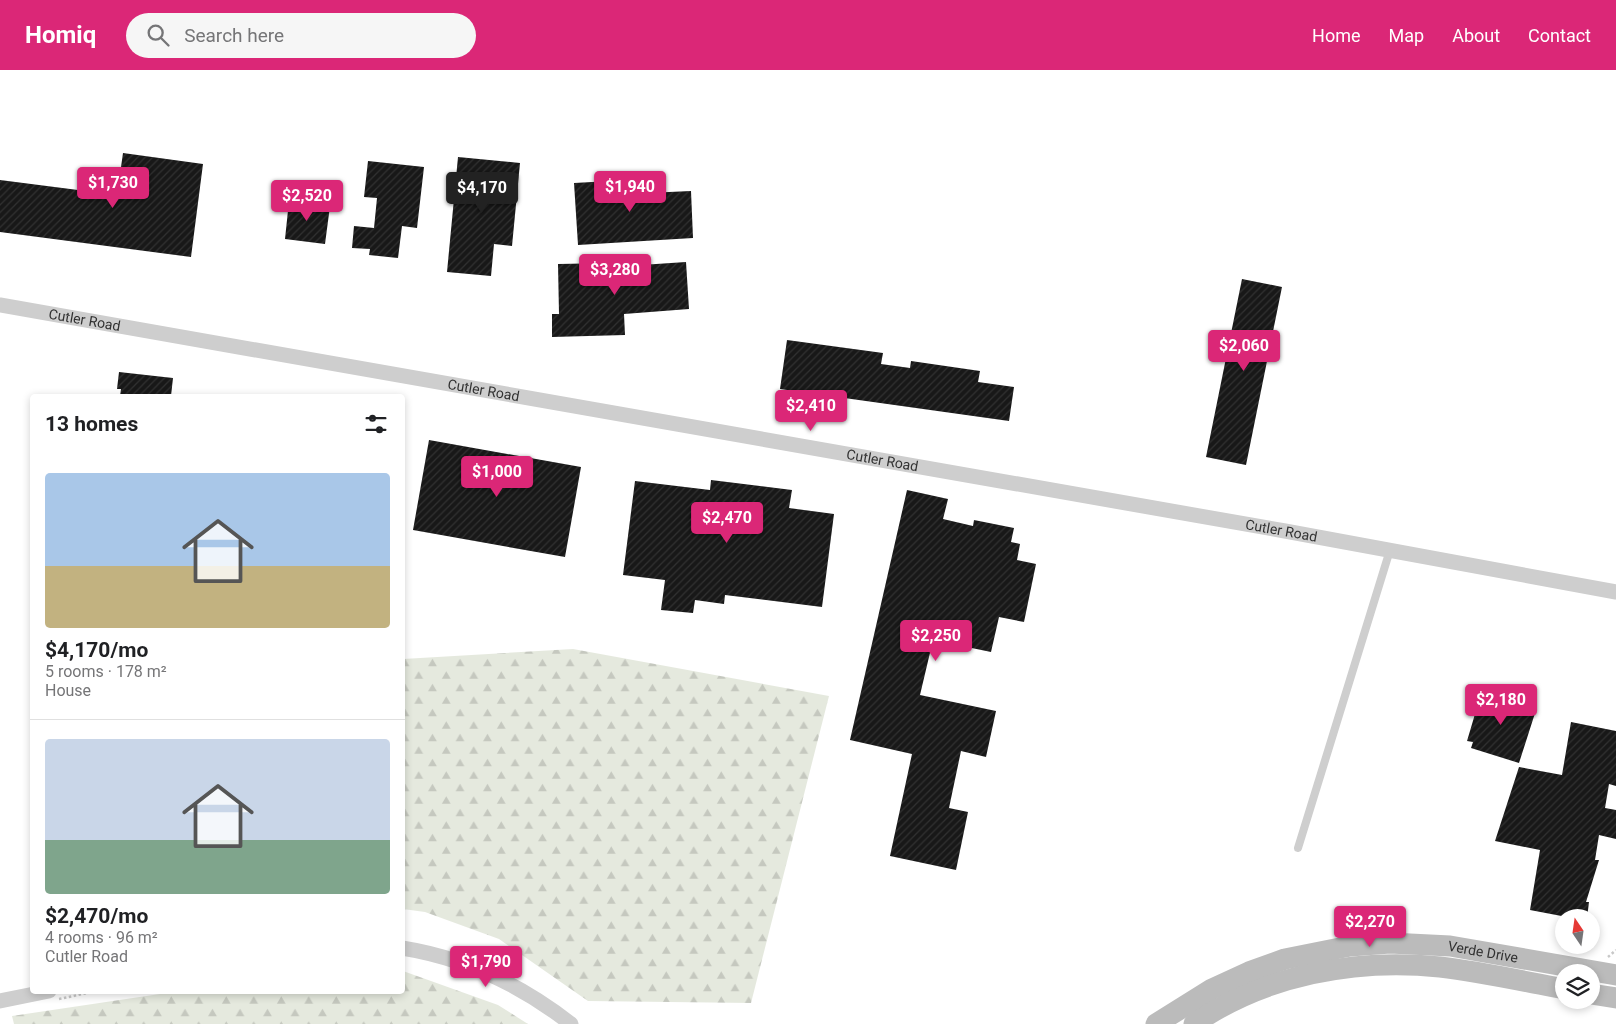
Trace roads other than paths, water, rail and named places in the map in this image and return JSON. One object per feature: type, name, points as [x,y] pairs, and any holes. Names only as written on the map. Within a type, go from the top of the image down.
[{"type":"main road","name":"Verde Drive","points":[[1156,1024],[1212,989],[1249,972],[1285,959],[1350,946],[1390,943],[1450,946],[1616,975]]},
{"type":"main road","name":"Verde Drive","points":[[1194,1024],[1227,1005],[1266,988],[1314,974],[1362,966],[1441,967],[1555,987]]},
{"type":"main road","points":[[1600,995],[1616,998]]},
{"type":"street","name":"Cutler Road","points":[[0,305],[1390,550],[1616,592]]},
{"type":"street","points":[[405,949],[446,958],[493,975],[530,995],[571,1024]]},
{"type":"street","points":[[0,1001],[34,994]]},
{"type":"lane","points":[[1298,848],[1390,550]]}]
